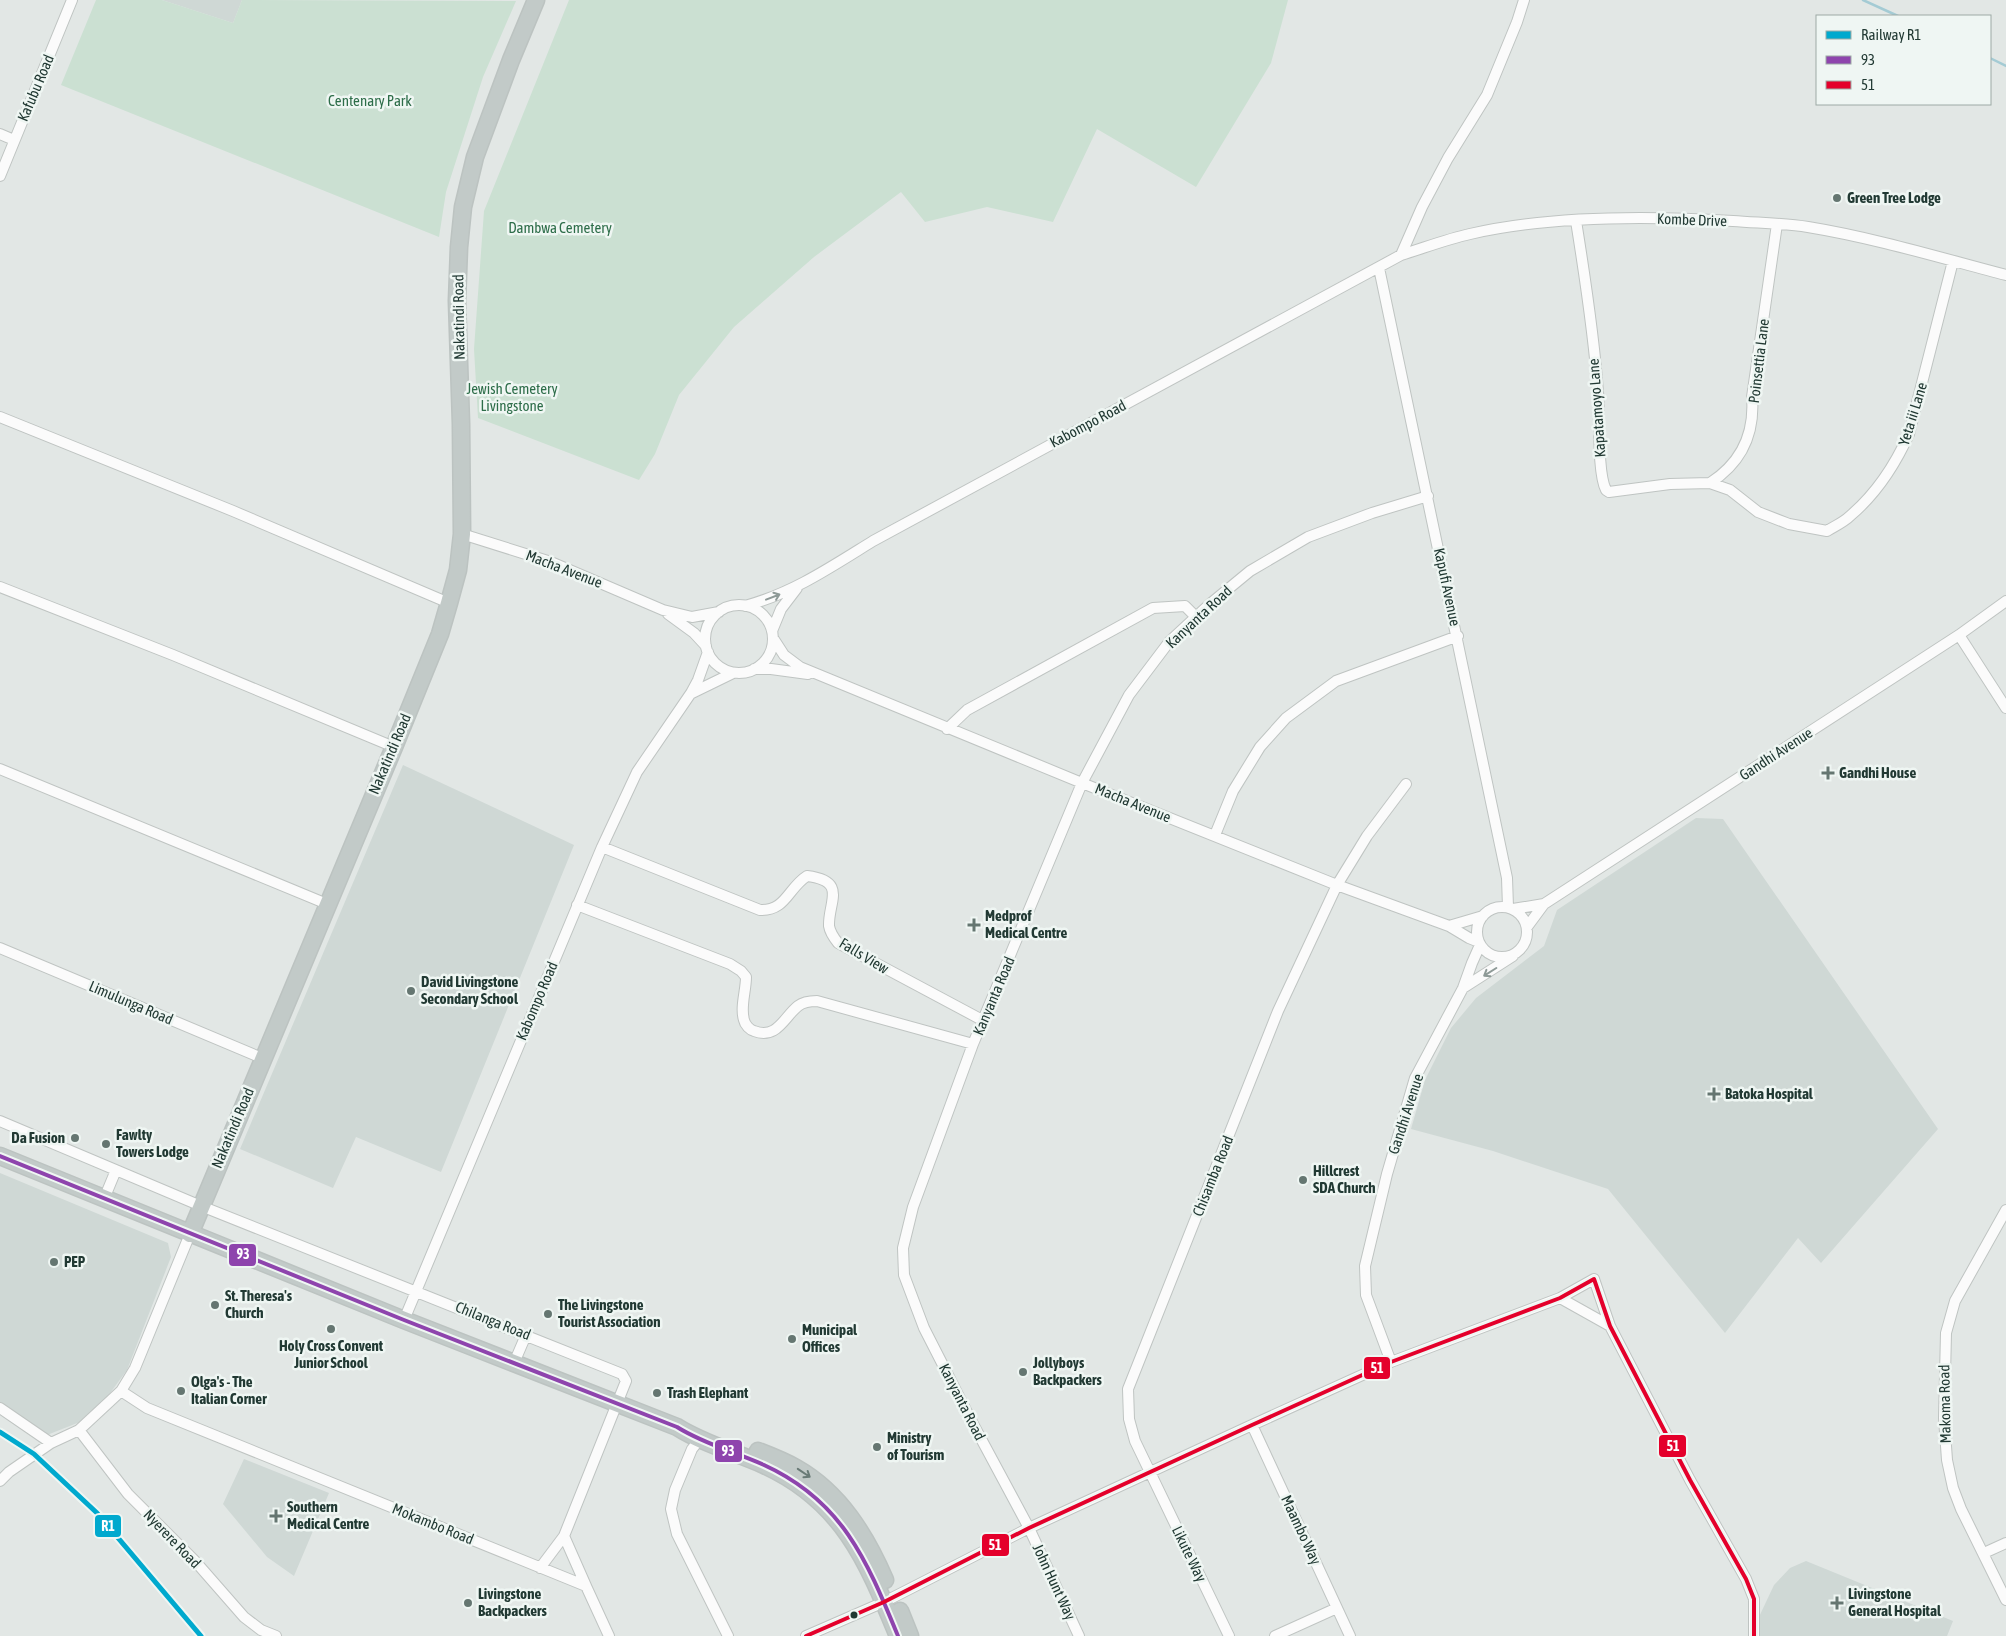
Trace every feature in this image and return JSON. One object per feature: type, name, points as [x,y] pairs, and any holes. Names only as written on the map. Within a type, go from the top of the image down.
[{"type":"highway","name":"Nakatindi Road","points":[[190,1234],[262,1058],[394,747],[440,634],[449,603],[458,570],[462,534],[457,301],[463,208],[475,157],[511,60],[536,0]]},
{"type":"highway","points":[[0,1156],[404,1320],[677,1427],[695,1438],[758,1451],[796,1468],[826,1490],[855,1523],[873,1553],[889,1600],[898,1636]]},
{"type":"highway","points":[[889,1600],[910,1636]]},
{"type":"street","name":"Kafubu Road","points":[[0,176],[72,0]]},
{"type":"street","points":[[1401,255],[1422,207],[1448,158],[1487,95],[1524,0]]},
{"type":"street","points":[[0,134],[14,140]]},
{"type":"street","name":"Kombe Drive","points":[[1380,268],[1401,255],[1470,234],[1543,222],[1617,218],[1708,220],[1807,227],[2006,275]]},
{"type":"street","name":"Kapatamoyo Lane","points":[[1576,221],[1586,284],[1598,391],[1601,464],[1604,488],[1609,492],[1670,484],[1710,483]]},
{"type":"street","name":"Poinsettia Lane","points":[[1710,483],[1737,461],[1753,420],[1752,397],[1777,224]]},
{"type":"street","name":"Yeta iii Lane","points":[[1710,483],[1730,490],[1758,512],[1789,524],[1827,531],[1849,517],[1888,473],[1909,434],[1952,261]]},
{"type":"street","name":"Kapufi Avenue","points":[[1380,268],[1458,636],[1507,878],[1511,908]]},
{"type":"street","name":"Kabompo Road","points":[[745,606],[770,599],[800,586],[873,541],[1380,268]]},
{"type":"street","points":[[0,418],[233,511],[449,603]]},
{"type":"street","name":"Kanyanta Road","points":[[1028,1528],[924,1328],[904,1275],[903,1248],[913,1207],[974,1044],[1082,783],[1129,696],[1169,642],[1250,571],[1308,537],[1372,512],[1428,496]]},
{"type":"street","name":"Macha Avenue","points":[[462,534],[551,562],[663,610],[692,617],[719,612]]},
{"type":"street","name":"Kabompo Road","points":[[773,635],[781,609],[800,586]]},
{"type":"street","points":[[0,587],[173,655],[394,747]]},
{"type":"street","name":"Gandhi Avenue","points":[[1527,927],[1544,904],[1960,635],[2006,601]]},
{"type":"street","points":[[729,606],[745,606],[761,612],[768,621],[773,635],[770,653],[764,663],[754,670],[744,673],[733,673],[722,669],[714,662],[707,649],[706,630],[711,620],[719,612],[729,606]]},
{"type":"street","points":[[947,729],[967,710],[1153,608],[1185,606],[1196,617]]},
{"type":"street","name":"Macha Avenue","points":[[663,610],[694,633],[707,649]]},
{"type":"street","name":"Macha Avenue","points":[[773,635],[784,655],[800,667],[947,729],[1337,885],[1449,926],[1479,943]]},
{"type":"street","points":[[1960,635],[2006,708]]},
{"type":"street","points":[[1215,835],[1233,791],[1260,747],[1286,718],[1336,681],[1458,636]]},
{"type":"street","name":"Kabompo Road","points":[[404,1320],[602,847],[637,772],[698,680],[707,649]]},
{"type":"street","name":"Macha Avenue","points":[[754,670],[771,669],[819,675]]},
{"type":"street","points":[[691,693],[733,673]]},
{"type":"street","points":[[0,769],[327,904]]},
{"type":"street","name":"Chisamba Road","points":[[1149,1472],[1135,1440],[1129,1419],[1128,1390],[1278,1011],[1337,885],[1368,836],[1406,784]]},
{"type":"street","name":"Falls View","points":[[602,847],[760,910],[772,910],[781,903],[801,879],[807,876],[814,876],[828,884],[833,890],[834,899],[830,926],[832,936],[838,943],[984,1021]]},
{"type":"street","name":"Gandhi Avenue","points":[[1511,908],[1544,904]]},
{"type":"street","points":[[577,905],[730,964],[741,971],[746,977],[744,1022],[752,1030],[762,1033],[772,1032],[781,1026],[798,1006],[808,1001],[817,1001],[974,1044]]},
{"type":"street","points":[[1449,926],[1482,916],[1490,910],[1499,907],[1511,908],[1520,913],[1527,927],[1525,943],[1515,954],[1501,965],[1463,988]]},
{"type":"street","points":[[1482,916],[1478,924],[1479,943],[1492,956],[1507,957],[1515,954]]},
{"type":"street","name":"Gandhi Avenue","points":[[1391,1362],[1366,1295],[1365,1266],[1387,1174],[1415,1078],[1463,988],[1479,943]]},
{"type":"street","name":"Limulunga Road","points":[[0,948],[262,1058]]},
{"type":"street","name":"Chilanga Road","points":[[0,1121],[201,1206],[622,1374],[626,1381],[564,1536],[540,1568]]},
{"type":"street","points":[[104,1199],[116,1170]]},
{"type":"street","name":"Makoma Road","points":[[2006,1210],[1955,1301],[1946,1332],[1944,1418],[1946,1460],[1953,1488],[1961,1509],[2006,1600]]},
{"type":"street","name":"Nakatindi Road","points":[[0,1480],[51,1443],[79,1430],[121,1390],[135,1368],[190,1234]]},
{"type":"street","points":[[806,1636],[889,1600],[1028,1528],[1391,1362],[1560,1298],[1594,1279],[1610,1326],[1690,1480],[1746,1579],[1754,1599],[1754,1636]]},
{"type":"street","points":[[1560,1298],[1610,1326]]},
{"type":"street","points":[[514,1363],[526,1335]]},
{"type":"street","name":"Mokambo Road","points":[[121,1390],[148,1408],[586,1586]]},
{"type":"street","points":[[0,1408],[51,1443]]},
{"type":"street","name":"Maambo Way","points":[[1252,1425],[1350,1636]]},
{"type":"street","name":"Nyerere Road","points":[[79,1430],[128,1494],[195,1561],[244,1617],[262,1630],[276,1636]]},
{"type":"street","points":[[695,1438],[674,1490],[671,1509],[677,1534],[728,1636]]},
{"type":"street","name":"Likute Way","points":[[1149,1472],[1229,1636]]},
{"type":"street","name":"John Hunt Way","points":[[1028,1528],[1079,1636]]},
{"type":"street","points":[[564,1536],[609,1636]]},
{"type":"street","points":[[1984,1553],[2006,1543]]},
{"type":"street","points":[[1275,1636],[1336,1608]]},
{"type":"shaded area","points":[[162,0],[242,0],[233,23]]},
{"type":"shaded area","name":"David Livingstone Secondary School","points":[[403,765],[574,845],[441,1172],[356,1137],[333,1188],[240,1149]]},
{"type":"shaded area","name":"Batoka Hospital","points":[[1696,818],[1723,819],[1938,1129],[1821,1263],[1798,1238],[1725,1333],[1608,1189],[1493,1151],[1411,1129],[1425,1080],[1451,1028],[1476,998],[1544,946],[1557,910]]},
{"type":"shaded area","points":[[0,1173],[168,1243],[171,1257],[127,1370],[105,1400],[85,1420],[47,1435],[0,1404]]},
{"type":"shaded area","name":"Southern Medical Centre","points":[[244,1459],[329,1493],[294,1576],[267,1557],[223,1504]]},
{"type":"shaded area","name":"Livingstone General Hospital","points":[[1806,1561],[1953,1621],[1947,1636],[1750,1636],[1774,1585],[1790,1568]]},
{"type":"green space","name":"Centenary Park","points":[[96,0],[162,0],[233,23],[242,0],[516,1],[483,77],[446,192],[439,237],[61,85]]},
{"type":"green space","points":[[569,0],[1288,0],[1271,63],[1196,187],[1097,129],[1053,222],[987,207],[925,222],[901,192],[814,257],[734,327],[679,395],[655,454],[639,480],[478,418],[474,349],[484,211]]},
{"type":"waterway","points":[[1863,0],[1896,15]]},
{"type":"waterway","points":[[1991,58],[2006,66]]},
{"type":"rail line","name":"R1","points":[[0,1432],[34,1454],[97,1513],[201,1636]]},
{"type":"transit line","name":"93","points":[[0,1156],[404,1320],[677,1427],[709,1443],[764,1465],[814,1496],[833,1515],[863,1558],[898,1636]]},
{"type":"transit line","name":"51","points":[[806,1636],[884,1602],[1029,1528],[1391,1362],[1560,1298],[1594,1279],[1610,1326],[1690,1480],[1746,1579],[1754,1599],[1754,1636]]},
{"type":"place","name":"Green Tree Lodge","points":[[1837,198]]},
{"type":"place","name":"Gandhi House","points":[[1828,773]]},
{"type":"place","name":"Medprof Medical Centre","points":[[974,925]]},
{"type":"place","name":"David Livingstone Secondary School","points":[[411,991]]},
{"type":"place","name":"Batoka Hospital","points":[[1714,1094]]},
{"type":"place","name":"Da Fusion","points":[[75,1138]]},
{"type":"place","name":"Fawlty Towers Lodge","points":[[106,1144]]},
{"type":"place","name":"Hillcrest SDA Church","points":[[1303,1180]]},
{"type":"place","name":"PEP","points":[[54,1262]]},
{"type":"place","name":"St. Theresa's Church","points":[[215,1305]]},
{"type":"place","name":"The Livingstone Tourist Association","points":[[548,1314]]},
{"type":"place","name":"Holy Cross Convent Junior School","points":[[331,1329]]},
{"type":"place","name":"Municipal Offices","points":[[792,1339]]},
{"type":"place","name":"Jollyboys Backpackers","points":[[1023,1372]]},
{"type":"place","name":"Olga's - The Italian Corner","points":[[181,1391]]},
{"type":"place","name":"Trash Elephant","points":[[657,1393]]},
{"type":"place","name":"Ministry of Tourism","points":[[877,1447]]},
{"type":"place","name":"Southern Medical Centre","points":[[276,1516]]},
{"type":"place","name":"Livingstone Backpackers","points":[[468,1603]]},
{"type":"place","name":"Livingstone General Hospital","points":[[1837,1603]]},
{"type":"park label","name":"Dambwa Cemetery","points":[[560,228]]},
{"type":"park label","name":"Jewish Cemetery Livingstone","points":[[512,398]]}]
